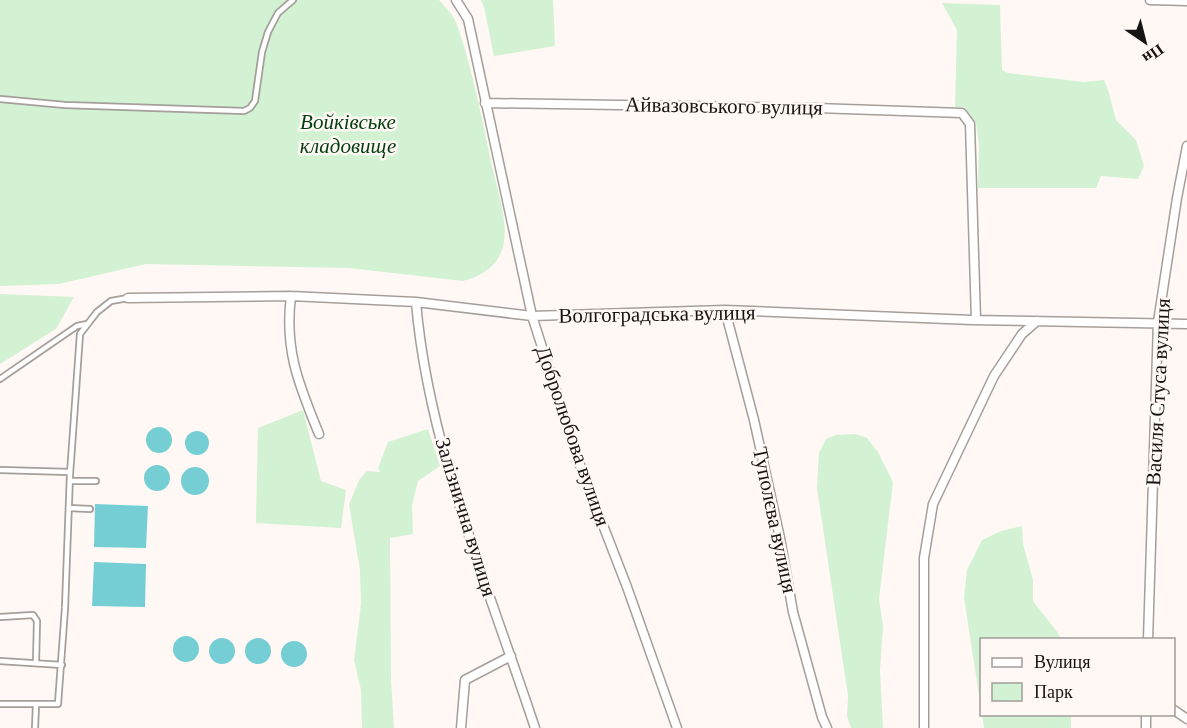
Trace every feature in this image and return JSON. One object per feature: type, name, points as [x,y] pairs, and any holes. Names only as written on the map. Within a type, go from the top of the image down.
[{"type":"street","name":"Добролюбова вулиця","points":[[456,0],[468,19],[532,316],[582,471],[627,587],[677,728]]},
{"type":"street","points":[[1149,0],[1187,1]]},
{"type":"street","name":"Айвазовського вулиця","points":[[486,103],[816,108],[962,113],[970,124],[976,320]]},
{"type":"street","name":"Василя Стуса вулиця","points":[[1148,638],[1158,322],[1187,146]]},
{"type":"street","points":[[291,296],[289,342],[292,360],[319,434]]},
{"type":"street","name":"Волгоградська вулиця","points":[[128,298],[291,296],[416,302],[532,316],[725,310],[976,320],[1187,324]]},
{"type":"street","name":"Залізнична вулиця","points":[[416,302],[420,346],[434,411],[455,488],[535,728]]},
{"type":"street","name":"Туполєва вулиця","points":[[725,310],[754,420],[780,538],[793,612],[819,707],[828,728]]},
{"type":"street","points":[[924,728],[924,558],[933,504],[994,376],[1022,334],[1037,321]]},
{"type":"street","points":[[461,728],[465,680],[511,656]]},
{"type":"lane","points":[[0,99],[65,105],[244,111],[250,108],[255,101],[262,52],[268,32],[278,13],[293,0]]},
{"type":"lane","points":[[0,704],[58,704],[80,334],[111,301],[128,298]]},
{"type":"lane","points":[[0,379],[77,326],[87,324]]},
{"type":"lane","points":[[0,470],[70,472]]},
{"type":"lane","points":[[70,481],[96,481]]},
{"type":"lane","points":[[69,508],[90,508]]},
{"type":"lane","points":[[0,617],[33,615],[37,621],[36,663]]},
{"type":"lane","points":[[0,661],[62,665]]},
{"type":"lane","points":[[35,728],[36,705]]},
{"type":"green space","name":"Войківське кладовище","points":[[0,0],[439,0],[456,22],[462,40],[500,198],[505,228],[503,247],[497,260],[476,277],[463,281],[349,268],[146,264],[59,284],[0,286]]},
{"type":"green space","points":[[481,0],[553,0],[555,46],[494,56]]},
{"type":"green space","points":[[942,3],[1000,5],[1002,70],[1008,73],[1084,82],[1104,80],[1116,120],[1136,140],[1144,166],[1138,179],[1101,176],[1096,188],[978,188],[979,144],[976,123],[965,107],[955,107],[957,30]]},
{"type":"green space","points":[[0,294],[74,297],[56,329],[0,364]]},
{"type":"green space","points":[[303,410],[321,481],[346,490],[341,528],[256,523],[258,428]]},
{"type":"green space","points":[[428,429],[440,466],[418,481],[412,505],[413,534],[390,538],[391,679],[394,728],[362,728],[361,690],[354,660],[361,604],[360,570],[349,505],[359,480],[367,471],[380,472],[378,468],[388,442]]},
{"type":"green space","points":[[855,434],[867,438],[878,452],[893,482],[879,599],[883,626],[880,670],[883,728],[851,728],[847,716],[848,696],[817,488],[819,453],[826,439],[836,435]]},
{"type":"green space","points":[[1022,526],[1023,544],[1033,580],[1033,601],[1060,638],[980,638],[980,702],[964,598],[967,570],[982,540],[1001,531]]},
{"type":"green space","points":[[982,716],[1071,716],[1071,728],[984,728]]},
{"type":"water","points":[[159,427],[168,431],[172,440],[168,449],[159,453],[150,449],[146,440],[150,431]]},
{"type":"water","points":[[197,431],[202,432],[208,438],[208,448],[202,454],[197,455],[192,454],[186,448],[185,443],[186,438],[192,432]]},
{"type":"water","points":[[157,465],[166,469],[170,478],[166,487],[157,491],[148,487],[144,478],[148,469]]},
{"type":"water","points":[[195,467],[205,471],[209,481],[205,491],[195,495],[185,491],[181,481],[185,471]]},
{"type":"water","points":[[95,504],[148,506],[146,548],[94,547]]},
{"type":"water","points":[[94,562],[146,564],[145,607],[92,606]]},
{"type":"water","points":[[186,636],[195,640],[199,649],[195,658],[186,662],[177,658],[173,649],[177,640]]},
{"type":"water","points":[[222,638],[231,642],[235,651],[231,660],[222,664],[213,660],[209,651],[213,642]]},
{"type":"water","points":[[258,638],[267,642],[271,651],[267,660],[258,664],[249,660],[245,651],[249,642]]},
{"type":"water","points":[[294,641],[303,645],[307,654],[303,663],[294,667],[285,663],[281,654],[285,645]]}]
